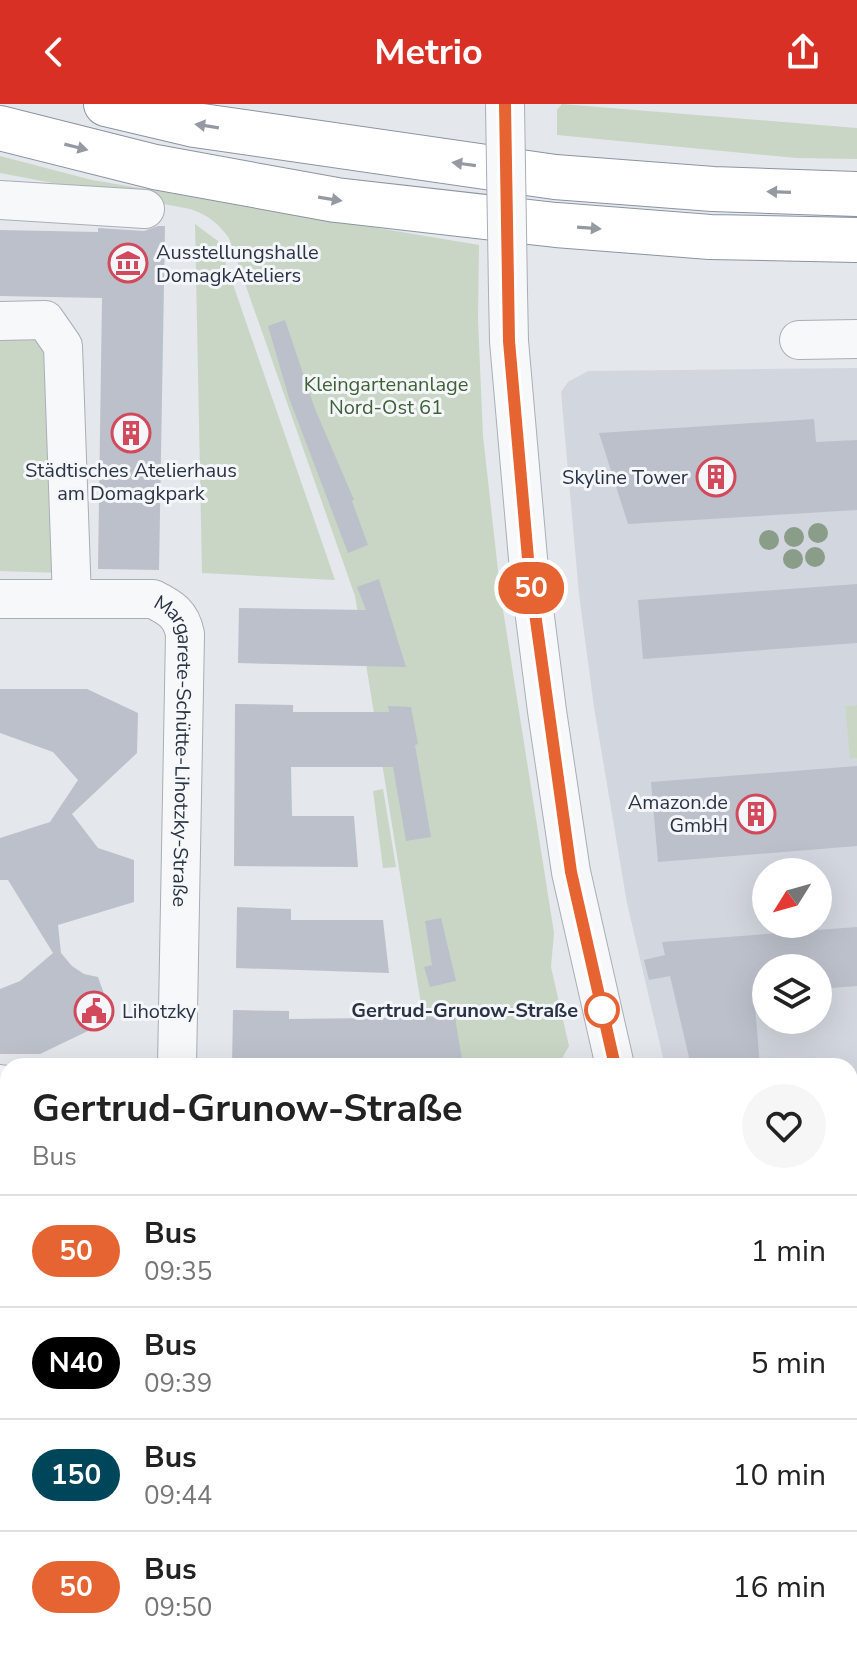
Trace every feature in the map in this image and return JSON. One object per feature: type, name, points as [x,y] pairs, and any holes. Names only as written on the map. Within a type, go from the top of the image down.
[{"type":"highway","points":[[106,104],[195,125],[555,177],[713,189],[857,194]]},
{"type":"highway","points":[[0,128],[155,167],[336,200],[618,230],[710,237],[857,240]]},
{"type":"street","points":[[505,104],[509,341],[529,570],[571,872],[613,1058]]},
{"type":"street","points":[[0,200],[145,209]]},
{"type":"street","points":[[0,321],[45,320],[63,346],[72,599]]},
{"type":"street","points":[[799,340],[857,339]]},
{"type":"street","name":"Margarete-Schütte-Lihotzky-Straße","points":[[0,599],[153,599],[171,607],[182,619],[177,1058]]},
{"type":"shaded area","points":[[857,368],[857,705],[845,706],[851,759],[857,758],[857,1058],[663,1058],[627,903],[594,707],[579,594],[561,392],[568,382],[588,371]]},
{"type":"green space","points":[[562,104],[857,128],[857,159],[796,158],[557,135],[557,110]]},
{"type":"green space","name":"Kleingartenanlage Nord-Ost 61","points":[[0,156],[92,180],[479,245],[478,320],[483,436],[501,597],[554,933],[551,967],[569,1046],[562,1058],[430,1058],[355,596],[229,238],[212,220],[190,209],[0,173]]},
{"type":"green space","points":[[195,224],[218,241],[335,580],[202,573]]},
{"type":"green space","points":[[0,333],[35,334],[59,364],[61,573],[0,571]]},
{"type":"green space","points":[[857,705],[857,758],[850,759],[845,706]]},
{"type":"green space","points":[[383,789],[396,867],[383,868],[373,791]]},
{"type":"building","name":"Städtisches Atelierhaus am Domagkpark","points":[[165,226],[159,570],[98,569],[102,298],[0,296],[0,230],[98,232],[98,228],[144,231]]},
{"type":"building","points":[[285,320],[315,409],[354,500],[368,545],[348,553],[289,398],[268,326]]},
{"type":"building","name":"Skyline Tower","points":[[814,419],[816,442],[857,440],[857,510],[628,524],[599,433]]},
{"type":"building","points":[[379,579],[406,667],[238,663],[239,608],[366,610],[357,587]]},
{"type":"building","points":[[857,584],[857,643],[643,659],[638,600]]},
{"type":"building","points":[[0,689],[87,689],[138,713],[137,753],[72,814],[98,848],[134,860],[134,902],[58,925],[61,953],[84,974],[98,977],[113,1019],[40,1054],[0,1054],[0,989],[20,981],[53,953],[8,880],[0,880],[0,838],[50,822],[78,780],[53,752],[0,733]]},
{"type":"building","points":[[235,704],[293,705],[293,712],[389,712],[388,706],[411,707],[431,837],[406,841],[393,767],[291,767],[292,816],[354,816],[358,867],[234,866]]},
{"type":"building","name":"Amazon.de GmbH","points":[[857,766],[857,846],[658,862],[651,782]]},
{"type":"building","points":[[237,907],[291,909],[291,920],[383,920],[389,973],[236,968]]},
{"type":"building","points":[[441,918],[456,981],[430,987],[424,967],[432,965],[425,921]]},
{"type":"building","points":[[857,927],[857,986],[832,988],[832,954],[752,954],[752,1034],[757,1034],[759,1058],[689,1058],[670,976],[649,980],[644,960],[665,955],[662,942],[752,935],[752,938],[832,938],[832,929]]},
{"type":"building","points":[[233,1010],[289,1011],[289,1019],[455,1017],[462,1058],[232,1058]]},
{"type":"bus line","name":"50","points":[[505,104],[509,341],[529,570],[571,872],[613,1058]]},
{"type":"place","name":"Ausstellungshalle DomagkAteliers","points":[[128,263]]},
{"type":"place","name":"Städtisches Atelierhaus am Domagkpark","points":[[131,433]]},
{"type":"place","name":"Skyline Tower","points":[[716,477]]},
{"type":"place","name":"Amazon.de GmbH","points":[[756,814]]},
{"type":"place","name":"Gertrud-Grunow-Straße","points":[[602,1010]]},
{"type":"place","name":"Lihotzky","points":[[94,1011]]}]
